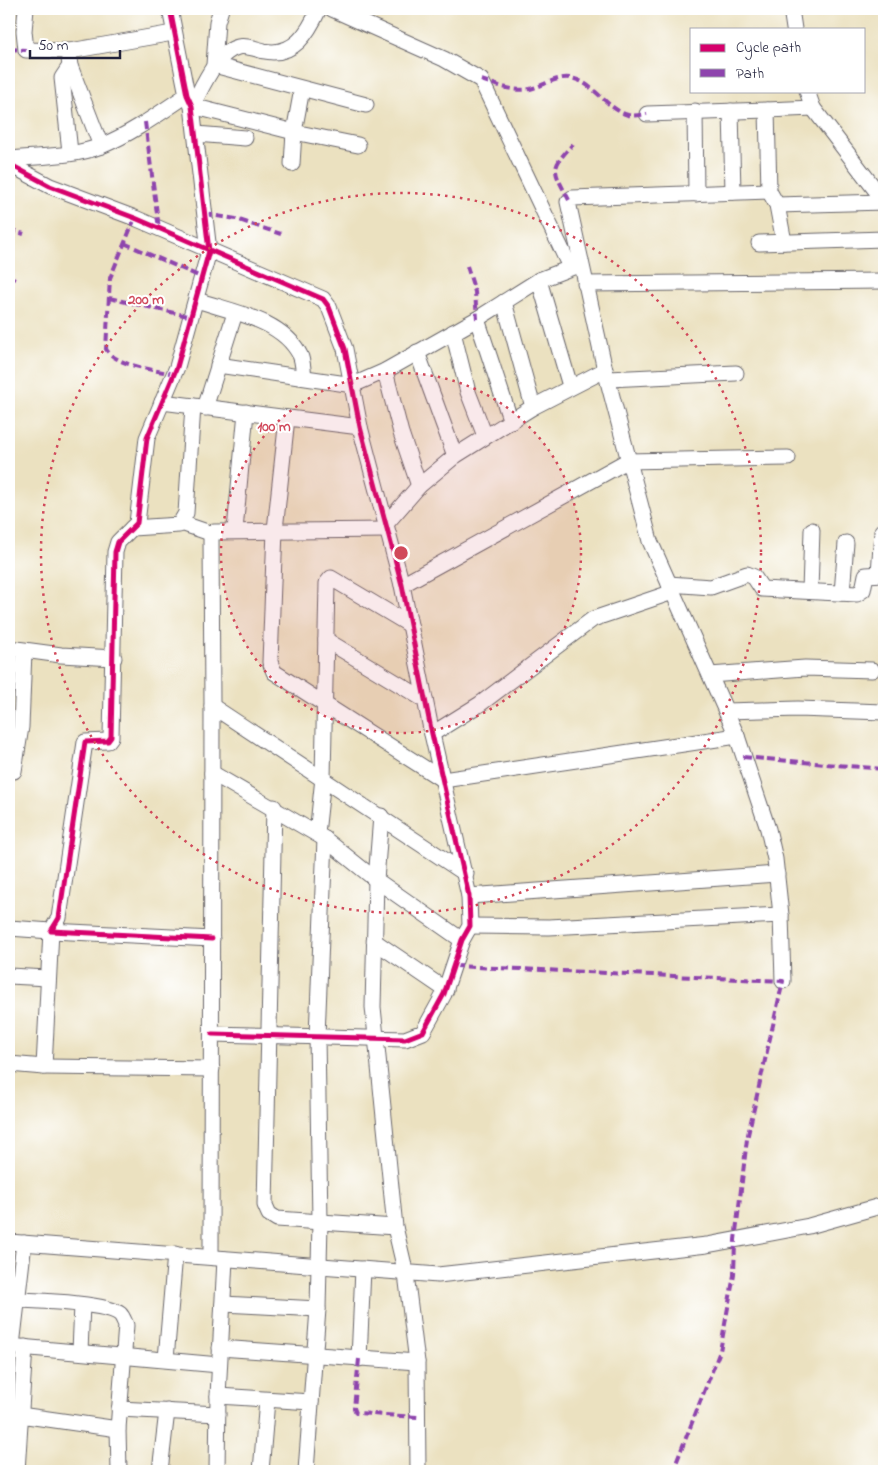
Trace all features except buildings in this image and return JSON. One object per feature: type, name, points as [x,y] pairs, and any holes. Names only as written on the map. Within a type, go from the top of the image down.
[{"type":"street","points":[[26,9],[24,31],[26,50],[70,58],[173,33]]},
{"type":"street","points":[[44,1066],[51,931],[59,918],[85,742],[108,741],[111,737],[115,552],[118,542],[137,522],[147,438],[177,367],[209,251],[196,134],[190,100],[173,33],[170,9]]},
{"type":"street","points":[[214,65],[217,22],[221,9]]},
{"type":"street","points":[[9,164],[101,146],[190,100],[214,65],[238,47],[268,51],[288,50],[307,33],[319,9]]},
{"type":"street","points":[[332,9],[444,59],[481,80],[585,284],[627,461],[650,541],[737,736],[768,829],[777,874],[782,915],[783,981]]},
{"type":"street","points":[[791,9],[794,28]]},
{"type":"street","points":[[70,58],[101,146]]},
{"type":"street","points":[[70,58],[62,78],[70,152]]},
{"type":"street","points":[[214,65],[366,105]]},
{"type":"street","points":[[292,164],[294,132],[302,89]]},
{"type":"street","points":[[808,92],[813,108],[884,202]]},
{"type":"street","points":[[190,100],[294,132],[358,145]]},
{"type":"street","points":[[647,114],[813,108]]},
{"type":"street","points":[[767,110],[769,191],[777,205],[784,242]]},
{"type":"street","points":[[695,111],[696,194]]},
{"type":"street","points":[[731,111],[733,192]]},
{"type":"street","points":[[196,134],[245,138]]},
{"type":"street","points":[[9,164],[50,186],[135,218],[323,299],[329,307],[345,349],[360,427],[385,528],[402,585],[432,734],[470,896],[470,926],[462,940],[446,990],[424,1032],[405,1039],[270,1034],[212,1034]]},
{"type":"street","points":[[576,266],[569,200],[769,191]]},
{"type":"street","points":[[777,205],[884,202]]},
{"type":"street","points":[[759,243],[884,239]]},
{"type":"street","points":[[218,365],[353,385],[385,371],[477,319],[539,280],[576,266]]},
{"type":"street","points":[[539,280],[570,386]]},
{"type":"street","points":[[585,284],[884,281]]},
{"type":"street","points":[[197,300],[272,326],[285,336],[300,355],[304,378]]},
{"type":"street","points":[[504,302],[533,407]]},
{"type":"street","points":[[132,528],[179,526],[186,513],[199,407],[218,365],[235,313]]},
{"type":"street","points":[[477,319],[510,422]]},
{"type":"street","points":[[453,332],[468,392],[485,436]]},
{"type":"street","points":[[417,352],[455,456]]},
{"type":"street","points":[[385,371],[419,486]]},
{"type":"street","points":[[213,534],[218,530],[385,528],[419,486],[455,456],[570,386],[607,374],[736,373]]},
{"type":"street","points":[[162,402],[360,427]]},
{"type":"street","points":[[235,530],[246,412]]},
{"type":"street","points":[[287,418],[275,530],[270,662],[274,672],[443,780],[737,736]]},
{"type":"street","points":[[402,585],[627,461],[788,458]]},
{"type":"street","points":[[181,523],[213,534]]},
{"type":"street","points":[[810,592],[812,530]]},
{"type":"street","points":[[432,734],[480,704],[593,619],[671,588],[711,587],[747,574],[754,577],[762,589],[856,594],[863,590],[866,575],[882,573],[882,531]]},
{"type":"street","points":[[213,534],[212,1069],[218,1258],[222,1304],[217,1471]]},
{"type":"street","points":[[842,593],[846,543]]},
{"type":"street","points":[[306,1471],[320,1266],[317,1036],[327,583],[331,578],[410,625]]},
{"type":"street","points":[[326,640],[425,700]]},
{"type":"street","points":[[9,648],[24,651],[114,658]]},
{"type":"street","points":[[14,771],[15,728],[24,651]]},
{"type":"street","points":[[710,675],[805,668],[872,670]]},
{"type":"street","points":[[212,706],[466,874]]},
{"type":"street","points":[[726,711],[798,708],[884,712]]},
{"type":"street","points":[[212,773],[321,837],[376,880],[462,940]]},
{"type":"street","points":[[274,808],[265,1205],[269,1214],[277,1219],[395,1226]]},
{"type":"street","points":[[380,816],[374,941],[375,1039],[395,1226],[406,1274],[417,1362],[418,1471]]},
{"type":"street","points":[[470,896],[777,874]]},
{"type":"street","points":[[470,926],[549,927],[782,915]]},
{"type":"street","points":[[9,928],[212,939]]},
{"type":"street","points":[[374,941],[446,990]]},
{"type":"street","points":[[9,976],[48,978]]},
{"type":"street","points":[[9,1064],[212,1069]]},
{"type":"street","points":[[9,1242],[438,1275],[707,1244],[809,1226],[884,1205]]},
{"type":"street","points":[[17,1471],[20,1415],[15,1346],[24,1243]]},
{"type":"street","points":[[166,1360],[174,1254]]},
{"type":"street","points":[[359,1359],[363,1269]]},
{"type":"street","points":[[18,1300],[82,1305],[120,1314],[126,1325],[118,1429],[119,1471]]},
{"type":"street","points":[[222,1304],[318,1309]]},
{"type":"street","points":[[80,1351],[82,1305]]},
{"type":"street","points":[[15,1346],[219,1365]]},
{"type":"street","points":[[220,1348],[417,1362]]},
{"type":"street","points":[[218,1396],[312,1402]]},
{"type":"street","points":[[261,1471],[267,1400]]},
{"type":"street","points":[[119,1409],[218,1414]]},
{"type":"street","points":[[160,1471],[167,1411]]},
{"type":"street","points":[[20,1415],[118,1429]]},
{"type":"marked path","points":[[9,49],[26,50]]},
{"type":"marked path","points":[[481,80],[505,88],[524,90],[535,88],[560,78],[570,78],[586,84],[620,112],[628,115],[647,114]]},
{"type":"marked path","points":[[145,122],[159,229]]},
{"type":"marked path","points":[[569,200],[556,170],[560,159],[573,144]]},
{"type":"marked path","points":[[205,214],[236,219],[281,234]]},
{"type":"marked path","points":[[135,218],[110,278],[106,349],[118,360],[147,369],[174,374]]},
{"type":"marked path","points":[[9,229],[24,234]]},
{"type":"marked path","points":[[124,243],[203,278]]},
{"type":"marked path","points":[[467,266],[475,292],[477,319]]},
{"type":"marked path","points":[[9,277],[15,279]]},
{"type":"marked path","points":[[109,298],[192,317]]},
{"type":"marked path","points":[[743,757],[884,769]]},
{"type":"marked path","points":[[454,966],[783,981],[747,1139],[735,1240],[734,1275],[720,1351],[673,1471]]},
{"type":"marked path","points":[[359,1359],[354,1408],[356,1413],[418,1417]]},
{"type":"cycle path","points":[[170,9],[187,95],[192,106],[209,251],[177,367],[147,438],[137,523],[118,542],[115,552],[111,737],[108,741],[85,742],[59,918],[51,931],[212,939]]},
{"type":"cycle path","points":[[9,164],[50,186],[135,218],[323,299],[329,307],[345,349],[360,427],[402,585],[432,734],[469,896],[470,926],[462,940],[444,994],[423,1032],[405,1039],[212,1034]]}]
